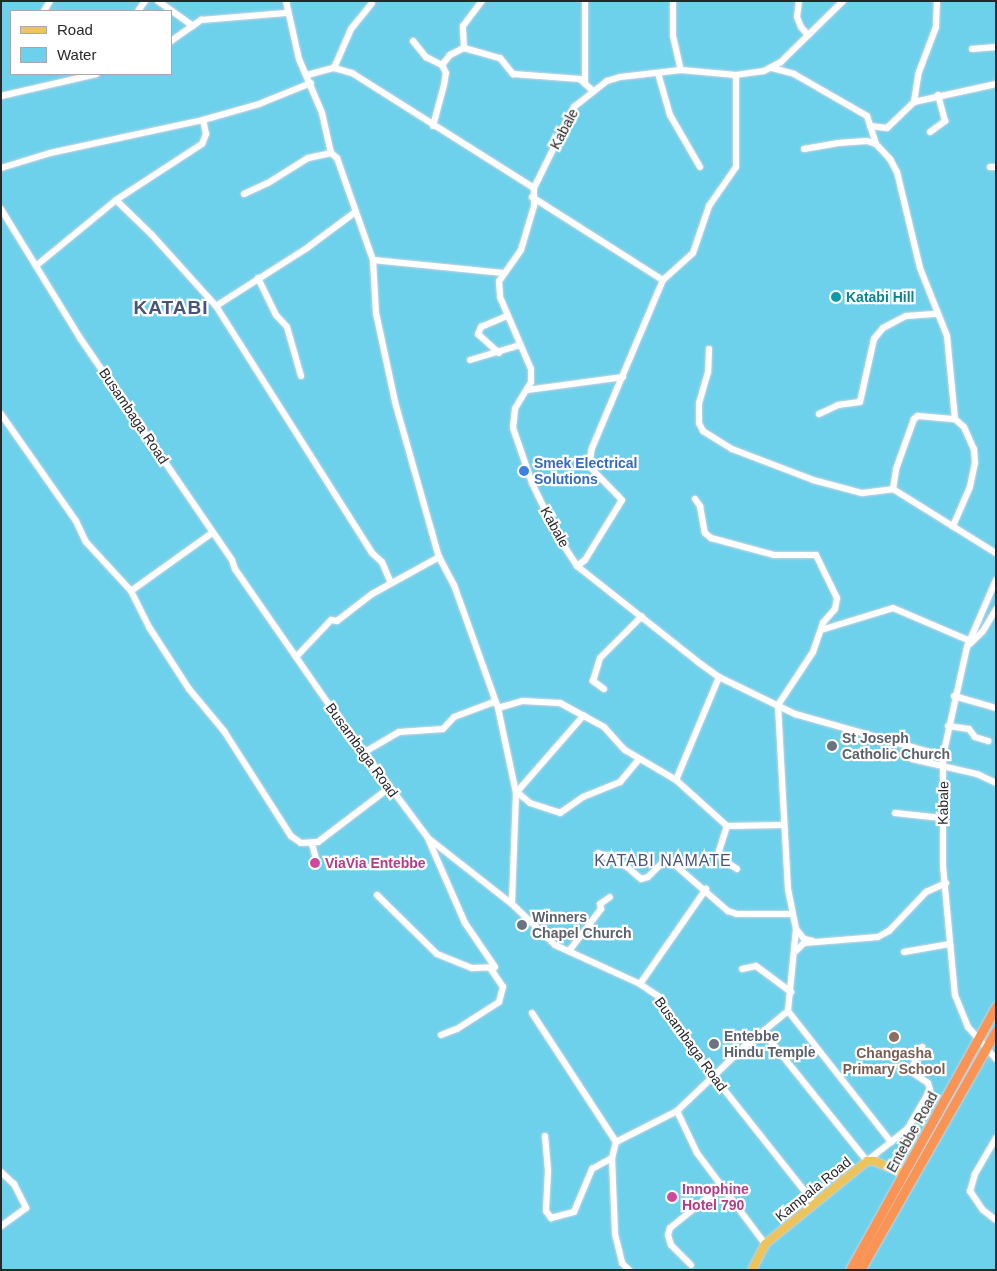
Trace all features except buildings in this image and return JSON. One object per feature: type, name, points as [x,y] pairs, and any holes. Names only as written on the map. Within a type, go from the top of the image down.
[{"type":"highway","name":"Entebbe Road","points":[[850,1270],[996,1007]]},
{"type":"highway","name":"Entebbe Road","points":[[860,1270],[996,1031]]},
{"type":"main road","name":"Kampala Road","points":[[752,1270],[765,1244],[867,1161],[874,1160],[904,1174]]},
{"type":"street","points":[[158,1],[171,10]]},
{"type":"street","points":[[286,1],[286,13],[299,59],[311,83],[327,128],[330,154]]},
{"type":"street","points":[[464,48],[463,26],[482,1]]},
{"type":"street","points":[[585,1],[585,82],[593,91]]},
{"type":"street","points":[[674,1],[673,36],[680,70]]},
{"type":"street","points":[[799,1],[797,17],[801,27],[808,35]]},
{"type":"street","points":[[772,68],[843,1]]},
{"type":"street","points":[[914,102],[919,72],[936,26],[938,1]]},
{"type":"street","points":[[334,68],[351,29],[372,3]]},
{"type":"street","points":[[172,11],[193,26]]},
{"type":"street","points":[[172,40],[193,26],[211,18],[286,13]]},
{"type":"street","points":[[413,41],[426,57],[442,65],[446,73],[432,126]]},
{"type":"street","points":[[972,49],[996,47]]},
{"type":"street","points":[[442,65],[450,55],[464,48],[500,58],[513,74],[585,82]]},
{"type":"street","points":[[307,75],[334,68],[352,73],[432,126],[534,188]]},
{"type":"street","points":[[772,68],[794,74],[867,116],[876,144]]},
{"type":"street","name":"Kabale","points":[[772,68],[736,75],[680,70],[620,77],[593,91],[567,116],[534,188],[532,197],[534,206],[525,241],[517,258],[503,274],[498,290],[507,316],[531,369],[527,390],[515,409],[513,428],[538,496],[557,535],[577,566],[719,677],[812,719],[942,756],[944,767],[942,818],[946,883],[950,944],[958,1010],[996,1059]]},
{"type":"street","points":[[658,73],[670,115],[700,167]]},
{"type":"street","points":[[1,96],[92,75]]},
{"type":"street","points":[[577,566],[585,560],[622,500],[588,466],[592,448],[663,280],[693,253],[709,206],[736,167],[736,75]]},
{"type":"street","points":[[1,168],[50,153],[203,120],[259,104],[311,83]]},
{"type":"street","points":[[870,126],[887,128],[914,102],[996,84]]},
{"type":"street","points":[[930,132],[945,121],[938,96]]},
{"type":"street","points":[[38,265],[116,200],[202,144],[206,134],[203,120]]},
{"type":"street","points":[[804,149],[838,142],[866,141],[876,144],[884,150],[897,172],[920,268],[947,336],[951,355],[955,420]]},
{"type":"street","points":[[244,194],[268,183],[308,158],[330,154],[337,158],[354,213],[372,260],[376,313],[395,402],[439,557],[454,585],[479,648],[496,705],[517,792],[512,904]]},
{"type":"street","points":[[532,197],[663,280]]},
{"type":"street","points":[[116,200],[216,306],[372,553],[382,562],[391,583]]},
{"type":"street","name":"Busambaga Road","points":[[1,209],[38,265],[80,338],[296,658],[363,753],[428,838],[512,904],[555,945],[640,984],[658,996],[713,1076],[814,1203]]},
{"type":"street","points":[[216,306],[307,248],[354,213]]},
{"type":"street","points":[[372,260],[503,274]]},
{"type":"street","points":[[258,278],[276,315],[288,327],[301,376]]},
{"type":"street","points":[[819,414],[838,405],[860,402],[874,339],[883,328],[906,316],[937,314]]},
{"type":"street","points":[[499,353],[478,334],[481,327],[507,316]]},
{"type":"street","points":[[470,360],[499,353],[520,345]]},
{"type":"street","points":[[709,349],[708,372],[699,403],[699,423],[703,431],[732,448],[812,480],[862,493],[893,489],[996,553]]},
{"type":"street","points":[[527,390],[623,377]]},
{"type":"street","points":[[1,414],[76,521],[86,542],[131,591],[149,627],[189,689],[224,731],[282,823],[301,843],[312,844],[389,788]]},
{"type":"street","points":[[893,489],[896,470],[914,419],[918,416],[955,420],[964,427],[974,450],[975,463],[970,487],[953,526]]},
{"type":"street","points":[[616,1142],[677,1111],[713,1076],[788,1011],[791,992],[796,951],[796,930],[792,914],[784,825],[778,705],[805,666],[820,630],[837,604],[820,560],[810,553],[759,553],[711,538],[705,534],[700,506],[695,499]]},
{"type":"street","points":[[131,591],[212,533]]},
{"type":"street","points":[[296,658],[331,620],[337,621],[391,583],[439,557]]},
{"type":"street","points":[[942,756],[954,696],[969,644],[996,580]]},
{"type":"street","points":[[820,630],[893,608],[969,644]]},
{"type":"street","points":[[969,644],[983,631],[996,609]]},
{"type":"street","points":[[604,689],[593,681],[600,658],[642,616]]},
{"type":"street","points":[[676,780],[719,677]]},
{"type":"street","points":[[954,696],[996,708]]},
{"type":"street","points":[[363,753],[399,732],[443,729],[454,717],[496,705],[536,700],[560,703],[604,727],[625,750],[676,780],[702,800],[727,826],[784,825]]},
{"type":"street","points":[[517,792],[584,715]]},
{"type":"street","points":[[948,726],[969,729],[975,737],[988,740]]},
{"type":"street","points":[[517,792],[530,803],[560,813],[582,797],[620,782],[639,759]]},
{"type":"street","points":[[912,760],[977,774],[996,782]]},
{"type":"street","points":[[895,813],[942,818]]},
{"type":"street","points":[[727,826],[719,851],[722,859],[737,869]]},
{"type":"street","points":[[428,838],[465,923],[495,962],[495,967],[491,970]]},
{"type":"street","points":[[312,844],[316,859]]},
{"type":"street","points":[[598,853],[626,866],[641,879],[648,877],[667,858],[706,889],[728,911],[737,914],[792,914]]},
{"type":"street","points":[[796,951],[804,943],[878,937],[889,932],[926,892],[946,883]]},
{"type":"street","points":[[640,984],[706,889]]},
{"type":"street","points":[[377,895],[437,954],[458,965],[491,970],[502,987],[498,1002],[457,1029],[441,1035]]},
{"type":"street","points":[[570,951],[601,910],[600,904],[610,897]]},
{"type":"street","points":[[796,930],[804,939],[817,942]]},
{"type":"street","points":[[904,952],[950,944]]},
{"type":"street","points":[[742,969],[756,966],[791,992]]},
{"type":"street","points":[[788,1011],[890,1142]]},
{"type":"street","points":[[532,1013],[616,1142],[612,1158],[615,1234],[622,1263],[629,1270]]},
{"type":"street","points":[[764,1033],[867,1161],[908,1128],[930,1090],[928,1083],[910,1071],[922,1047]]},
{"type":"street","points":[[677,1111],[697,1153],[765,1244]]},
{"type":"street","points":[[545,1136],[548,1170],[546,1211],[551,1218],[574,1212],[592,1169],[612,1158]]},
{"type":"street","points":[[996,1138],[971,1184],[973,1197],[996,1220]]},
{"type":"street","points":[[1,1172],[14,1184],[26,1208],[1,1226]]},
{"type":"street","points":[[692,1265],[671,1245],[668,1236],[670,1228],[722,1187]]},
{"type":"water","points":[[1,1],[996,1],[996,1270],[1,1270]]},
{"type":"place","name":"Katabi Hill","points":[[836,297]]},
{"type":"place","name":"Smek Electrical Solutions","points":[[524,471]]},
{"type":"place","name":"St Joseph Catholic Church","points":[[832,746]]},
{"type":"place","name":"ViaVia Entebbe","points":[[315,863]]},
{"type":"place","name":"Winners Chapel Church","points":[[522,925]]},
{"type":"place","name":"Changasha Primary School","points":[[894,1037]]},
{"type":"place","name":"Entebbe Hindu Temple","points":[[714,1044]]},
{"type":"place","name":"Innophine Hotel 790","points":[[672,1197]]},
{"type":"district","name":"KATABI","points":[[171,308]]},
{"type":"district","name":"KATABI NAMATE","points":[[663,861]]}]
